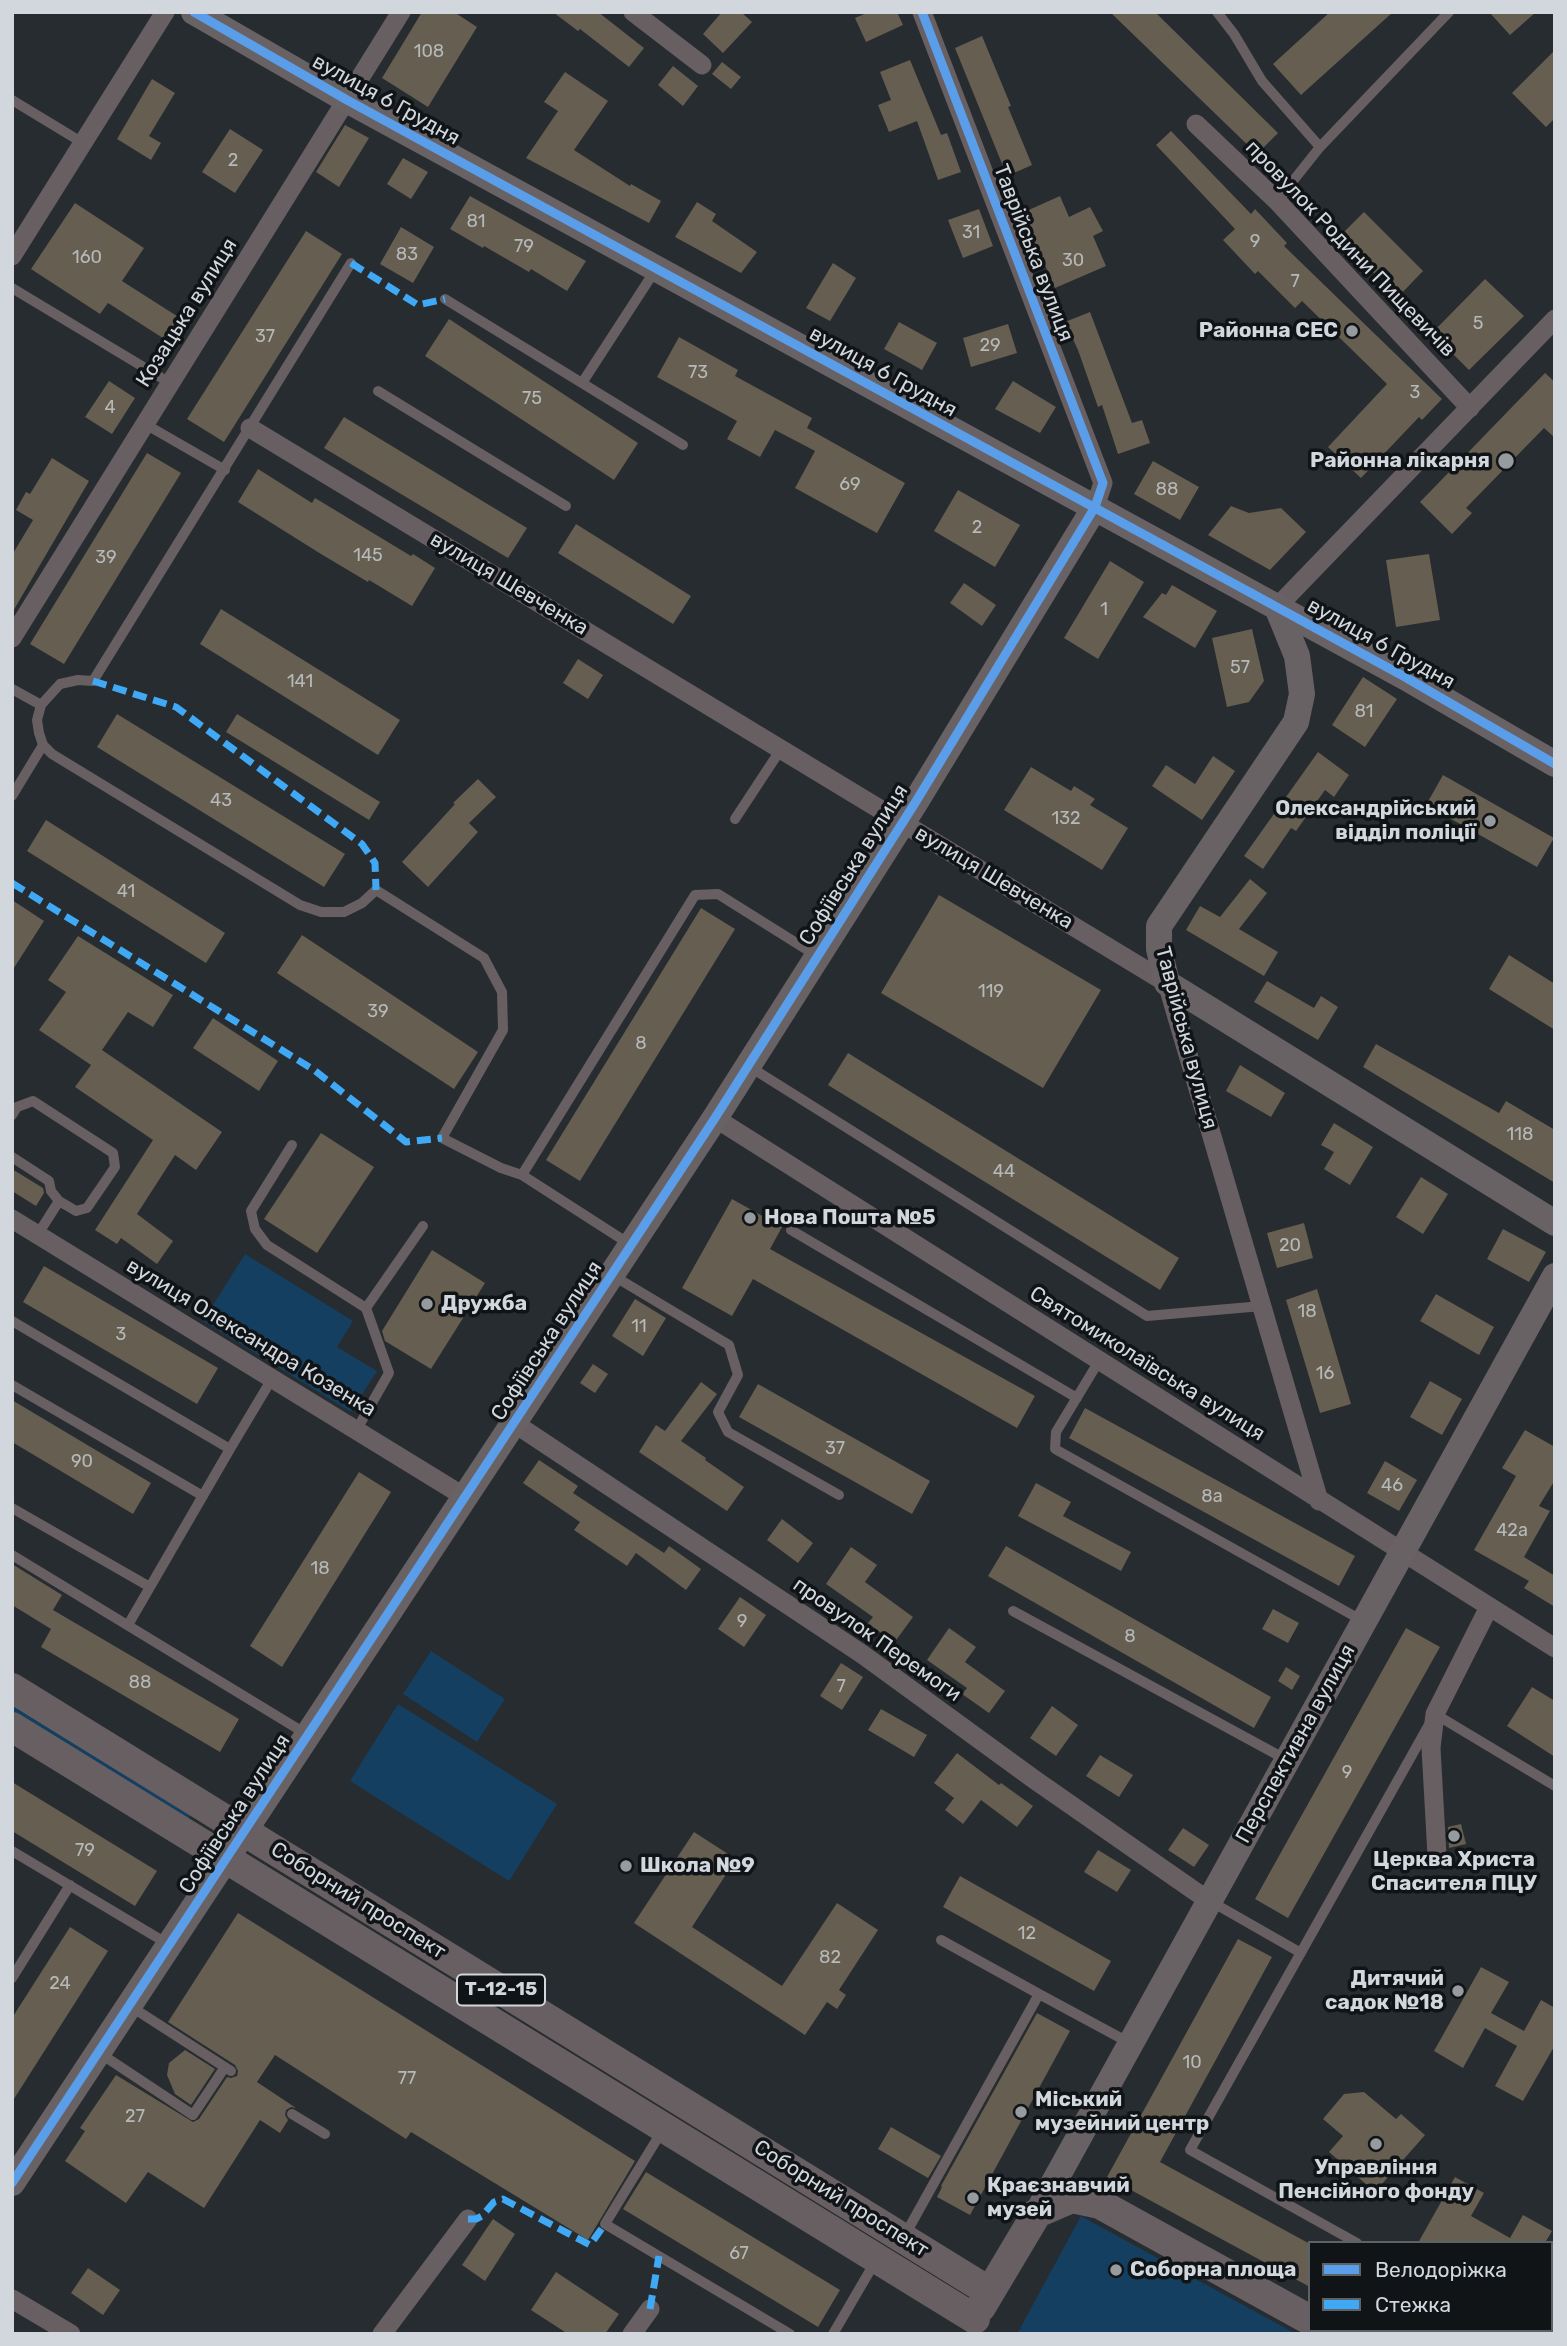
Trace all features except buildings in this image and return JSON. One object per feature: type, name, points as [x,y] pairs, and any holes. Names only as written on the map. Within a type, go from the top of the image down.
[{"type":"main road","name":"Соборний проспект","points":[[12,1688],[990,2292]]},
{"type":"main road","name":"Соборний проспект","points":[[12,1727],[877,2259],[971,2327]]},
{"type":"main road","points":[[1037,2213],[1072,2198],[1100,2204],[1308,2319]]},
{"type":"main road","name":"Т-12-15","points":[[971,2327],[1037,2213]]},
{"type":"street","points":[[12,256],[165,12]]},
{"type":"street","name":"вулиця 6 Грудня","points":[[194,12],[347,100],[1405,677],[1555,764]]},
{"type":"street","name":"Козацька вулиця","points":[[12,638],[401,12]]},
{"type":"street","points":[[633,12],[702,65]]},
{"type":"street","name":"Таврійська вулиця","points":[[922,12],[1103,483],[1095,507]]},
{"type":"street","name":"провулок Родини Пищевичів","points":[[1196,124],[1276,201],[1470,408]]},
{"type":"street","points":[[1277,607],[1555,319]]},
{"type":"street","name":"вулиця Шевченка","points":[[250,428],[724,719],[781,749],[1167,982],[1555,1223]]},
{"type":"street","name":"Софіївська вулиця","points":[[12,2183],[716,1118],[1095,507]]},
{"type":"street","name":"Таврійська вулиця","points":[[1277,607],[1297,656],[1302,694],[1296,722],[1159,926],[1159,949],[1319,1501]]},
{"type":"street","name":"Святомиколаївська вулиця","points":[[716,1118],[1555,1648]]},
{"type":"street","name":"вулиця Олександра Козенка","points":[[12,1219],[465,1497]]},
{"type":"street","name":"Перспективна вулиця","points":[[1037,2213],[1555,1276]]},
{"type":"street","name":"провулок Перемоги","points":[[514,1423],[862,1654],[1035,1780],[1209,1901]]},
{"type":"street","points":[[1437,1856],[1431,1748],[1435,1714],[1489,1607]]},
{"type":"street","points":[[382,2334],[468,2219]]},
{"type":"street","points":[[12,2299],[71,2334]]},
{"type":"street","points":[[632,2334],[650,2309]]},
{"type":"lane","points":[[1217,12],[1234,34],[1262,81],[1320,148]]},
{"type":"lane","points":[[1276,201],[1320,148],[1449,12]]},
{"type":"lane","points":[[12,100],[83,144]]},
{"type":"lane","points":[[351,263],[93,681],[78,680],[60,684],[41,705],[37,720],[43,745],[52,754],[300,905],[321,912],[344,912],[362,903],[376,890],[484,958],[502,992],[503,1030],[442,1138],[500,1168],[522,1175],[631,1245]]},
{"type":"lane","points":[[582,383],[656,268]]},
{"type":"lane","points":[[12,288],[170,383]]},
{"type":"lane","points":[[445,299],[683,445]]},
{"type":"lane","points":[[378,391],[566,506]]},
{"type":"lane","points":[[145,424],[225,470]]},
{"type":"lane","points":[[12,689],[41,705]]},
{"type":"lane","points":[[12,796],[43,745]]},
{"type":"lane","points":[[735,819],[781,749]]},
{"type":"lane","points":[[522,1175],[695,895],[718,894],[817,957]]},
{"type":"lane","points":[[749,1066],[1147,1316],[1262,1306]]},
{"type":"lane","points":[[12,1115],[17,1107],[33,1101],[113,1153],[115,1167],[87,1208],[76,1211],[59,1201],[51,1191],[49,1181],[12,1157]]},
{"type":"lane","points":[[292,1145],[251,1211],[255,1229],[267,1245],[366,1308],[389,1373],[357,1429]]},
{"type":"lane","points":[[38,1234],[59,1201]]},
{"type":"lane","points":[[366,1308],[423,1226]]},
{"type":"lane","points":[[791,1230],[1077,1398]]},
{"type":"lane","points":[[612,1275],[729,1345],[738,1375],[718,1412],[729,1432],[839,1495]]},
{"type":"lane","points":[[12,1321],[230,1449]]},
{"type":"lane","points":[[1099,1361],[1056,1432],[1055,1449],[1364,1622]]},
{"type":"lane","points":[[128,1625],[273,1377]]},
{"type":"lane","points":[[12,1384],[203,1496]]},
{"type":"lane","points":[[12,1508],[150,1587]]},
{"type":"lane","points":[[12,1555],[308,1735]]},
{"type":"lane","points":[[1013,1611],[1287,1760]]},
{"type":"lane","points":[[1353,2241],[1190,2150],[1435,1714],[1555,1786]]},
{"type":"lane","points":[[12,1851],[169,1945]]},
{"type":"lane","points":[[12,1978],[70,1885]]},
{"type":"lane","points":[[1209,1901],[1301,1953]]},
{"type":"lane","points":[[941,1940],[1131,2043]]},
{"type":"lane","points":[[903,2238],[1039,1994]]},
{"type":"lane","points":[[99,2053],[193,2115],[228,2069],[130,2006]]},
{"type":"lane","points":[[292,2114],[325,2134]]},
{"type":"lane","points":[[664,2128],[605,2224],[790,2334]]},
{"type":"lane","points":[[833,2334],[877,2259]]},
{"type":"shaded area","points":[[245,1254],[353,1321],[337,1347],[377,1371],[351,1412],[203,1321]]},
{"type":"shaded area","points":[[431,1651],[505,1699],[477,1742],[403,1694]]},
{"type":"shaded area","points":[[12,1696],[192,1813],[188,1819],[12,1716]]},
{"type":"shaded area","points":[[398,1704],[557,1804],[509,1881],[350,1781]]},
{"type":"shaded area","name":"Соборна площа","points":[[1081,2216],[1090,2221],[1296,2334],[1017,2334]]},
{"type":"marked path","points":[[351,263],[418,305],[445,299]]},
{"type":"marked path","points":[[93,681],[176,707],[362,844],[375,863],[376,890]]},
{"type":"marked path","points":[[12,883],[314,1070],[406,1142],[442,1138]]},
{"type":"marked path","points":[[468,2219],[482,2216],[494,2202],[503,2199],[590,2245],[605,2224]]},
{"type":"marked path","points":[[650,2309],[659,2256]]},
{"type":"cycle path","points":[[194,12],[347,100],[1405,677],[1555,764]]},
{"type":"cycle path","points":[[12,2183],[715,1118],[915,803],[1095,507],[1103,483],[922,12]]},
{"type":"place","name":"Районна СЕС","points":[[1352,331]]},
{"type":"place","name":"Районна лікарня","points":[[1506,461]]},
{"type":"place","name":"Олександрійський відділ поліції","points":[[1490,821]]},
{"type":"place","name":"Нова Пошта №5","points":[[750,1218]]},
{"type":"place","name":"Дружба","points":[[427,1304]]},
{"type":"place","name":"Церква Христа Спасителя ПЦУ","points":[[1454,1836]]},
{"type":"place","name":"Школа №9","points":[[626,1866]]},
{"type":"place","name":"Дитячий садок №18","points":[[1458,1991]]},
{"type":"place","name":"Міський музейний центр","points":[[1021,2112]]},
{"type":"place","name":"Управління Пенсійного фонду","points":[[1376,2144]]},
{"type":"place","name":"Краєзнавчий музей","points":[[973,2198]]},
{"type":"place","name":"Соборна площа","points":[[1116,2270]]}]
